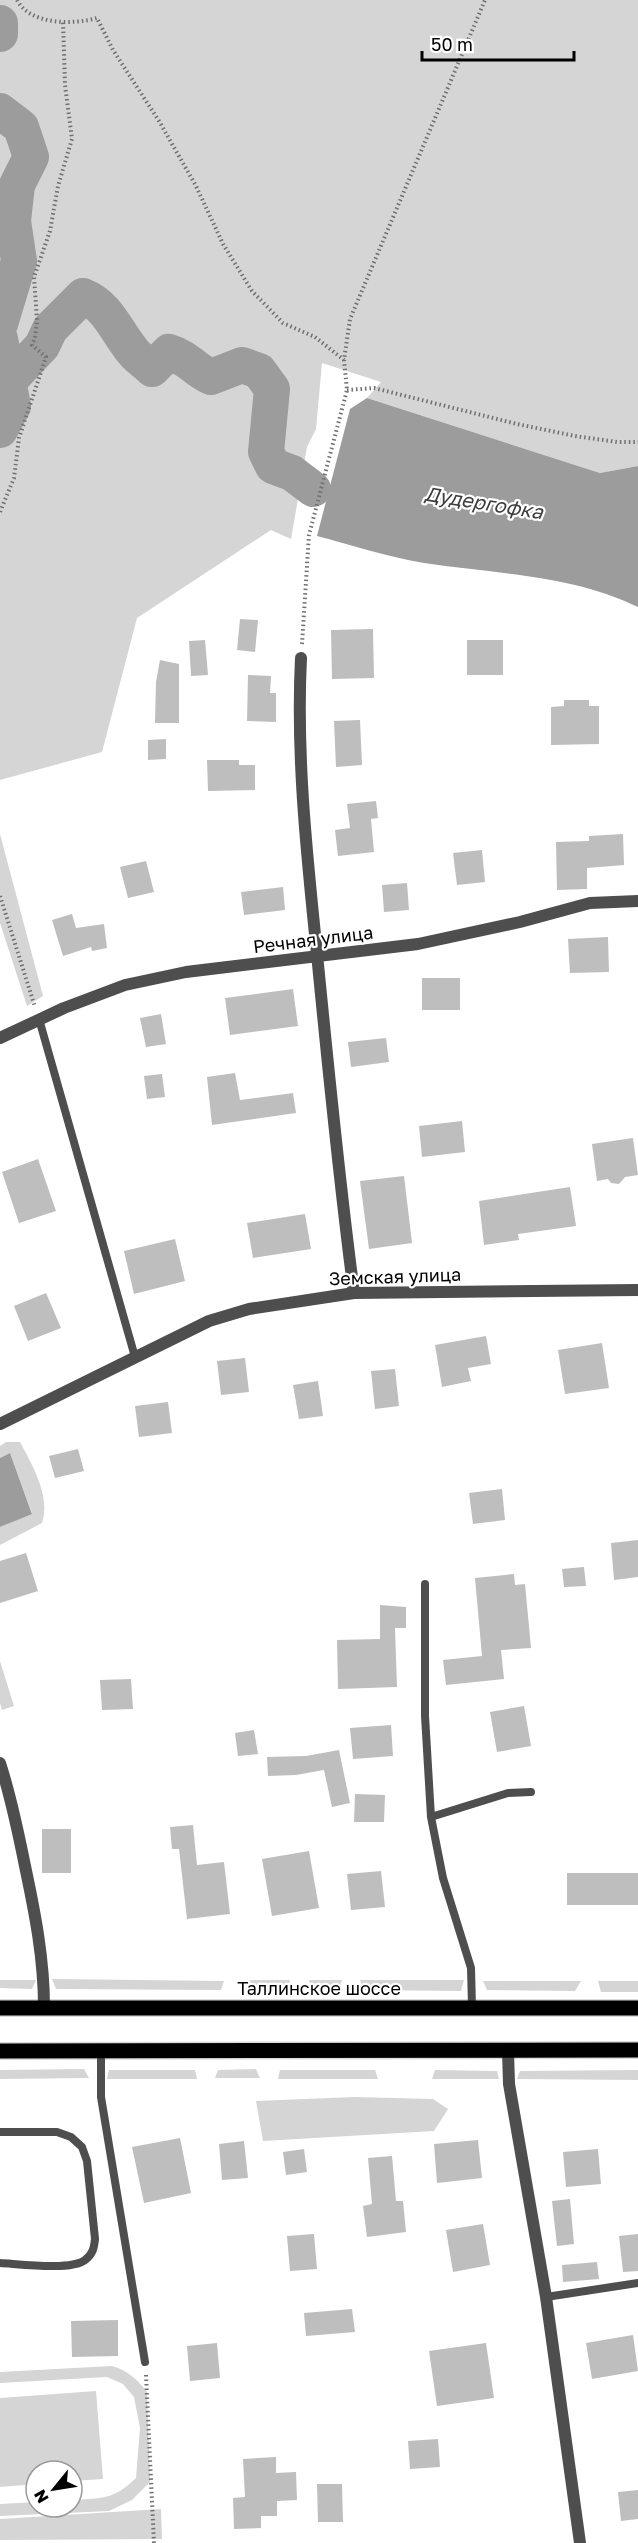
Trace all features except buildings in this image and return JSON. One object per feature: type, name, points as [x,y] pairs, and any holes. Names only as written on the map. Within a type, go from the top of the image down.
[{"type":"main road","name":"Таллинское шоссе","points":[[0,2007],[638,2008]]},
{"type":"main road","points":[[0,2051],[638,2050]]},
{"type":"street","points":[[301,658],[304,808],[334,1140],[354,1293]]},
{"type":"street","name":"Речная улица","points":[[0,1038],[39,1019],[125,986],[186,972],[418,944],[520,922],[590,903],[638,901]]},
{"type":"street","name":"Земская улица","points":[[0,1424],[208,1321],[249,1309],[354,1293],[638,1290]]},
{"type":"street","points":[[0,1762],[10,1796],[38,1926],[44,1976],[44,2007]]},
{"type":"street","points":[[508,2051],[509,2084],[546,2297],[580,2543]]},
{"type":"lane","points":[[39,1019],[135,1357]]},
{"type":"lane","points":[[425,1584],[425,1716],[431,1817],[443,1878],[471,1968],[472,2007]]},
{"type":"lane","points":[[431,1817],[508,1793],[531,1792]]},
{"type":"lane","points":[[101,2051],[101,2097],[145,2362]]},
{"type":"lane","points":[[0,2132],[57,2132],[71,2137],[82,2147],[87,2161],[95,2239],[93,2251],[84,2262],[69,2265],[0,2263]]},
{"type":"lane","points":[[546,2297],[638,2283]]},
{"type":"path","points":[[17,0],[20,6],[40,18],[63,22],[83,22],[97,18],[113,50],[159,121],[196,186],[223,244],[252,291],[284,322],[315,337],[344,360]]},
{"type":"path","points":[[301,658],[309,535],[347,390],[344,360],[350,319],[485,0]]},
{"type":"path","points":[[0,512],[15,478],[19,438],[31,408],[46,357],[32,345],[37,320],[34,277],[50,231],[58,186],[72,139],[64,85],[63,22]]},
{"type":"path","points":[[347,390],[374,388],[528,427],[617,442],[638,442]]},
{"type":"path","points":[[0,896],[39,1019]]},
{"type":"path","points":[[145,2362],[154,2543]]},
{"type":"shaded area","points":[[0,0],[638,0],[638,466],[600,473],[367,398],[381,382],[322,363],[316,429],[307,447],[291,539],[271,530],[137,618],[102,752],[0,780]]},
{"type":"shaded area","points":[[0,834],[43,996],[27,1006],[0,923]]},
{"type":"shaded area","points":[[6,1442],[20,1442],[39,1481],[44,1513],[42,1523],[0,1545],[0,1527],[32,1513],[10,1453],[0,1458],[0,1446]]},
{"type":"shaded area","points":[[0,1661],[14,1706],[2,1710],[0,1703]]},
{"type":"shaded area","points":[[52,1979],[224,1981],[221,1990],[56,1989]]},
{"type":"shaded area","points":[[0,1980],[36,1980],[32,1989],[0,1988]]},
{"type":"shaded area","points":[[244,1980],[290,1980],[288,1990],[245,1990]]},
{"type":"shaded area","points":[[309,1980],[342,1980],[339,1989],[311,1989]]},
{"type":"shaded area","points":[[360,1980],[464,1980],[461,1991],[363,1990]]},
{"type":"shaded area","points":[[483,1981],[581,1981],[575,1991],[487,1990]]},
{"type":"shaded area","points":[[598,1981],[638,1981],[638,1992],[601,1992]]},
{"type":"shaded area","points":[[84,2069],[89,2078],[0,2079],[0,2070]]},
{"type":"shaded area","points":[[256,2069],[260,2078],[215,2078],[218,2070]]},
{"type":"shaded area","points":[[109,2070],[195,2070],[197,2079],[107,2079]]},
{"type":"shaded area","points":[[280,2070],[375,2070],[378,2079],[278,2079]]},
{"type":"shaded area","points":[[435,2070],[497,2071],[499,2079],[432,2079]]},
{"type":"shaded area","points":[[638,2070],[638,2080],[517,2079],[520,2071]]},
{"type":"shaded area","points":[[354,2097],[433,2099],[448,2109],[434,2131],[263,2141],[256,2101]]},
{"type":"shaded area","points":[[112,2366],[132,2376],[147,2392],[150,2482],[132,2500],[109,2511],[84,2512],[84,2499],[114,2494],[136,2478],[140,2428],[134,2397],[123,2384],[107,2377],[0,2383],[0,2372]]},
{"type":"shaded area","points":[[96,2391],[103,2479],[84,2480],[84,2459],[24,2459],[24,2485],[0,2487],[0,2398]]},
{"type":"shaded area","points":[[24,2503],[24,2515],[0,2516],[0,2504]]},
{"type":"shaded area","points":[[161,2509],[162,2539],[0,2540],[0,2519],[84,2519],[84,2514]]},
{"type":"water","points":[[367,398],[600,473],[638,466],[638,607],[612,596],[559,581],[411,560],[317,536],[350,409]]},
{"type":"water","points":[[10,1453],[32,1514],[0,1527],[0,1458]]},
{"type":"waterway","points":[[0,23],[0,34]]},
{"type":"waterway","points":[[0,111],[21,127],[31,157],[17,185],[13,221],[19,261],[0,324]]},
{"type":"waterway","name":"Дудергофка","points":[[9,381],[42,346],[50,329],[83,296],[92,300],[105,312],[133,352],[152,369],[169,352],[211,377],[242,365],[259,371],[272,389],[266,452],[273,466],[292,473],[313,489]]},
{"type":"waterway","name":"Дудергофка","points":[[0,339],[13,406],[0,430]]}]
